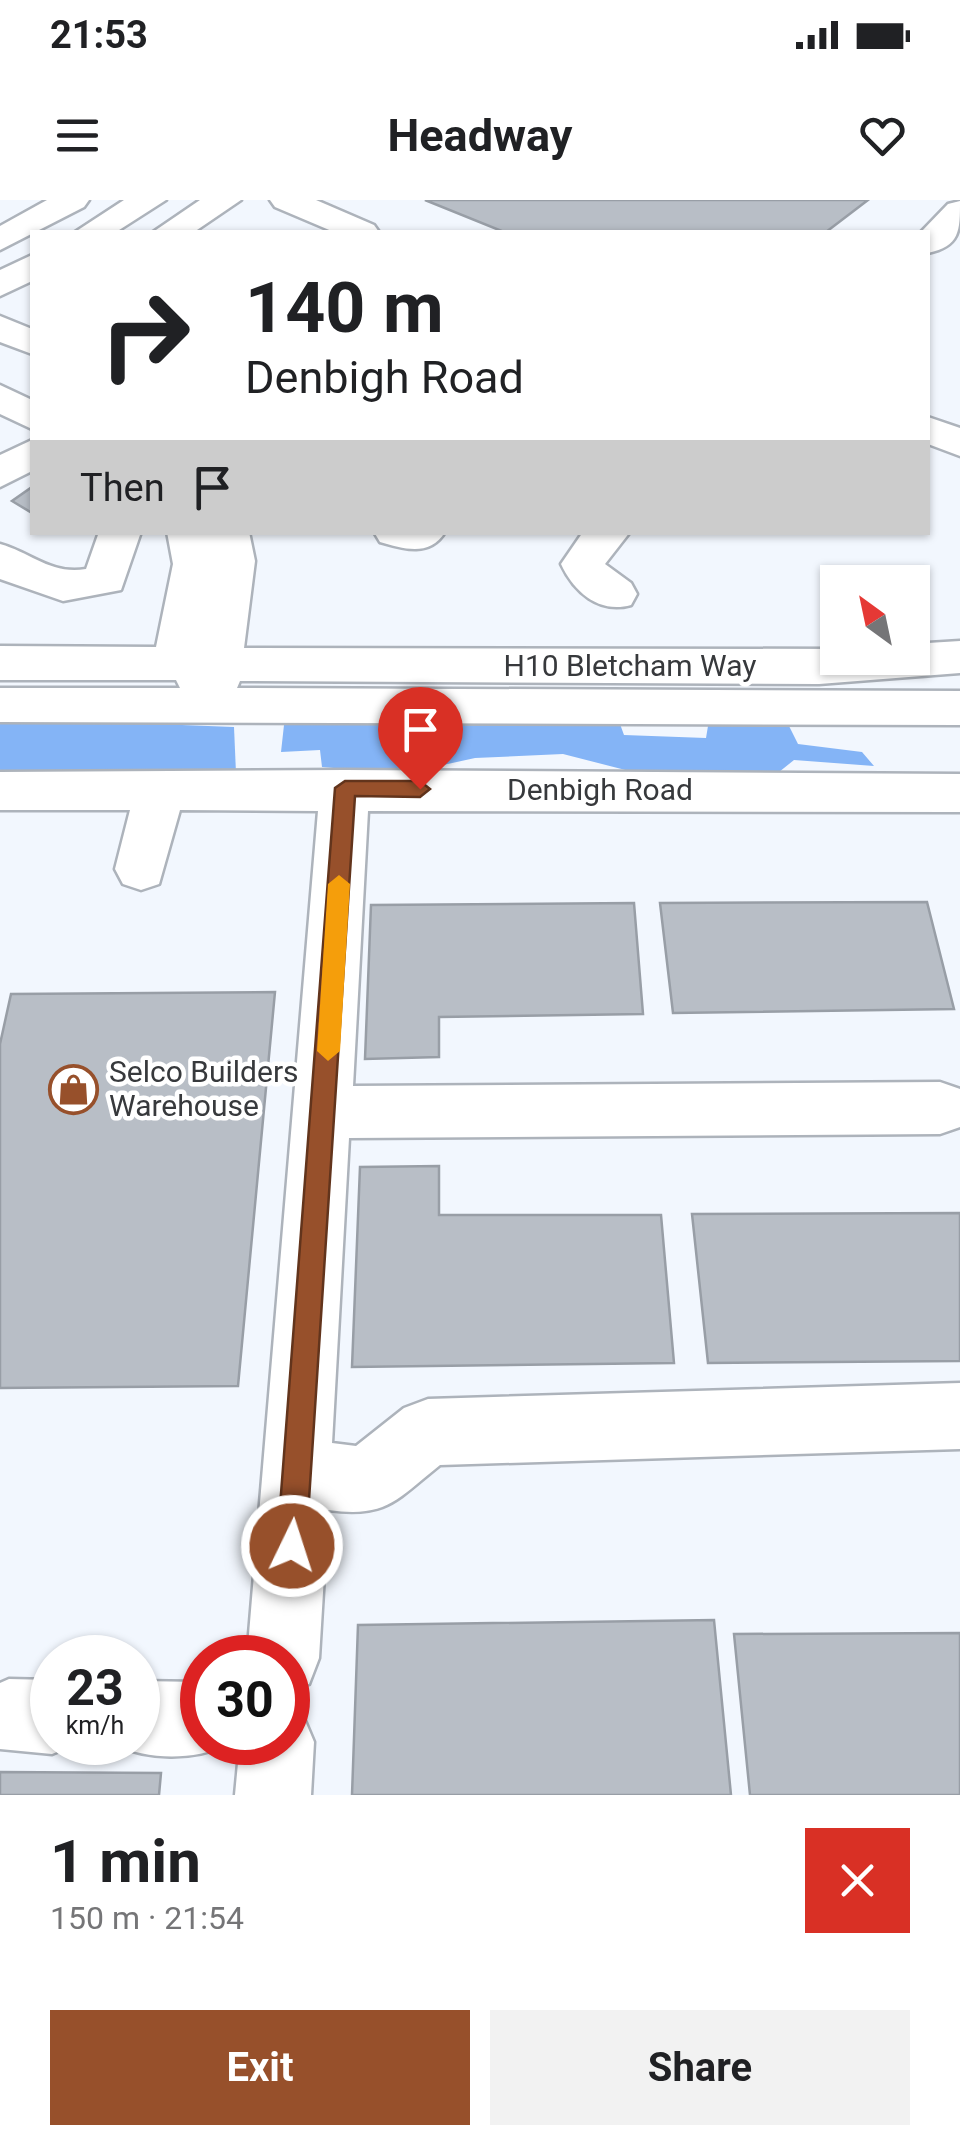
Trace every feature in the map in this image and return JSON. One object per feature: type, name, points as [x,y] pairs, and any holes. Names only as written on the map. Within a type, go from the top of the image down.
[{"type":"street","points":[[0,240],[72,200]]},
{"type":"street","points":[[96,230],[149,200]]},
{"type":"street","points":[[173,230],[224,200]]},
{"type":"street","points":[[266,230],[296,204],[348,230]]},
{"type":"street","points":[[0,377],[30,393]]},
{"type":"street","points":[[0,397],[30,416]]},
{"type":"street","points":[[930,430],[960,443]]},
{"type":"street","points":[[0,560],[32,580],[58,587],[88,586],[105,578],[119,535]]},
{"type":"street","points":[[189,535],[195,565],[176,640],[207,671]]},
{"type":"street","points":[[166,706],[207,671],[233,562],[232,535]]},
{"type":"street","points":[[233,535],[245,564],[242,602],[246,620],[295,664]]},
{"type":"street","points":[[607,535],[590,550],[583,564],[588,578],[615,594]]},
{"type":"street","points":[[0,643],[134,639],[165,630],[182,615]]},
{"type":"street","name":"H10 Bletcham Way","points":[[207,671],[295,664],[819,667],[960,657]]},
{"type":"street","name":"H10 Bletcham Way","points":[[0,663],[496,689],[714,685],[768,691],[824,706]]},
{"type":"street","name":"H10 Bletcham Way","points":[[0,705],[941,707]]},
{"type":"street","points":[[285,1635],[345,788]]},
{"type":"street","name":"Denbigh Road","points":[[0,791],[345,788],[960,793]]},
{"type":"street","points":[[141,870],[160,791]]},
{"type":"street","points":[[324,1112],[940,1108]]},
{"type":"street","points":[[297,1472],[366,1481],[428,1432],[960,1416]]},
{"type":"street","points":[[273,1795],[275,1765]]},
{"type":"shaded area","points":[[0,718],[234,727],[236,773],[0,772]]},
{"type":"shaded area","points":[[620,724],[624,735],[706,738],[708,726],[788,724],[798,744],[862,752],[874,766],[794,760],[779,772],[641,774],[563,754],[475,758],[425,769],[380,772],[322,767],[320,750],[281,752],[284,725]]},
{"type":"building","points":[[425,200],[868,200],[829,230],[499,230]]},
{"type":"building","points":[[30,488],[30,512],[12,501]]},
{"type":"building","points":[[927,902],[954,1009],[673,1013],[660,903]]},
{"type":"building","points":[[634,903],[643,1014],[439,1017],[439,1057],[365,1059],[371,905]]},
{"type":"building","points":[[275,992],[238,1386],[0,1388],[0,1044],[11,994]]},
{"type":"building","points":[[439,1166],[439,1215],[661,1215],[674,1363],[352,1367],[360,1167]]},
{"type":"building","points":[[960,1213],[960,1361],[708,1363],[692,1214]]},
{"type":"building","points":[[714,1620],[731,1795],[352,1795],[358,1625]]},
{"type":"building","points":[[960,1633],[960,1795],[750,1795],[734,1634]]},
{"type":"building","points":[[0,1772],[161,1773],[159,1795],[0,1795]]},
{"type":"slow traffic","points":[[328,1051],[339,884]]},
{"type":"place","name":"Selco Builders Warehouse","points":[[74,1089]]},
{"type":"route","points":[[292,1546],[345,788],[420,789]]}]
